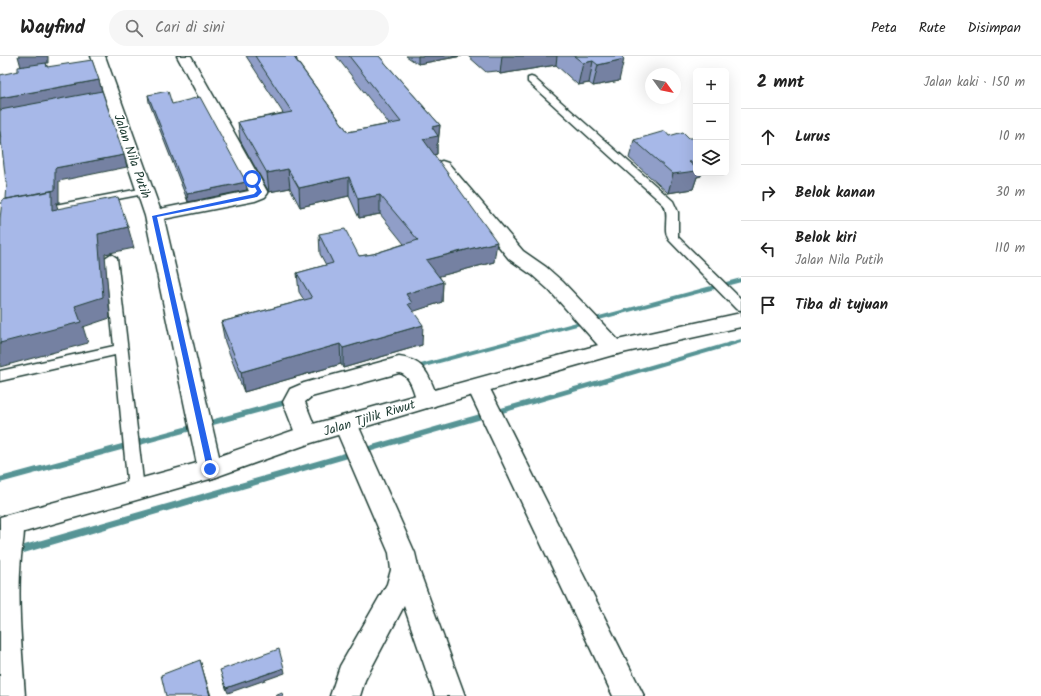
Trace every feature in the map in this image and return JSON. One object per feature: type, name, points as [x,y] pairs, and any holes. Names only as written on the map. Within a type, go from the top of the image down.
[{"type":"main road","points":[[154,216],[249,197],[259,193],[184,56]]},
{"type":"main road","name":"Jalan Nila Putih","points":[[94,60],[104,97],[145,191],[154,216],[210,469]]},
{"type":"main road","points":[[442,166],[512,252],[556,286],[613,348]]},
{"type":"main road","name":"Jalan Tjilik Riwut","points":[[6,527],[210,469],[306,436],[427,400],[478,387],[613,348],[741,320]]},
{"type":"main road","points":[[306,436],[294,402],[298,395],[304,391],[399,364],[405,364],[413,368],[427,400]]},
{"type":"main road","points":[[478,387],[629,696]]},
{"type":"main road","points":[[346,425],[402,553],[404,570],[450,696]]},
{"type":"main road","points":[[6,527],[6,548],[2,586],[6,691]]},
{"type":"main road","points":[[345,696],[351,676],[399,588],[404,570]]},
{"type":"lane","points":[[531,80],[669,204],[673,211],[671,233],[673,238],[741,306]]},
{"type":"lane","points":[[25,214],[145,191]]},
{"type":"lane","points":[[111,258],[136,490]]},
{"type":"lane","points":[[0,376],[122,349]]},
{"type":"building","points":[[255,56],[293,56],[348,132],[401,122],[349,56],[379,56],[440,125],[432,127],[438,136],[423,139],[497,242],[426,260],[443,282],[406,294],[412,303],[408,304],[423,325],[343,348],[340,344],[241,372],[221,322],[312,298],[297,273],[333,263],[319,234],[345,229],[359,256],[373,254],[418,240],[380,195],[358,199],[349,177],[299,188],[288,169],[267,173],[238,122],[292,112]]},
{"type":"building","points":[[574,56],[621,56],[624,59],[598,65],[593,61],[583,63]]},
{"type":"building","points":[[92,60],[99,80],[0,98],[0,75],[18,71],[18,67],[46,63],[47,67]]},
{"type":"building","points":[[102,91],[124,155],[55,168],[55,190],[6,199],[7,182],[6,183],[0,131],[0,110]]},
{"type":"building","points":[[168,91],[172,104],[200,97],[246,182],[187,194],[148,95]]},
{"type":"building","points":[[665,131],[669,136],[683,132],[689,138],[693,138],[693,161],[689,162],[693,165],[693,171],[673,174],[634,140]]},
{"type":"building","points":[[52,191],[52,210],[118,197],[128,227],[98,234],[103,297],[75,306],[81,322],[0,343],[0,219],[2,200]]},
{"type":"building","points":[[279,649],[284,668],[226,688],[220,670]]},
{"type":"building","points":[[200,660],[210,696],[166,696],[161,675]]},
{"type":"building","points":[[282,693],[283,696],[275,696]]},
{"type":"waterway","points":[[413,368],[741,280]]},
{"type":"waterway","points":[[0,556],[741,341]]},
{"type":"waterway","points":[[0,480],[291,401]]},
{"type":"route","points":[[210,469],[154,216],[256,196],[260,192],[252,179]]}]
